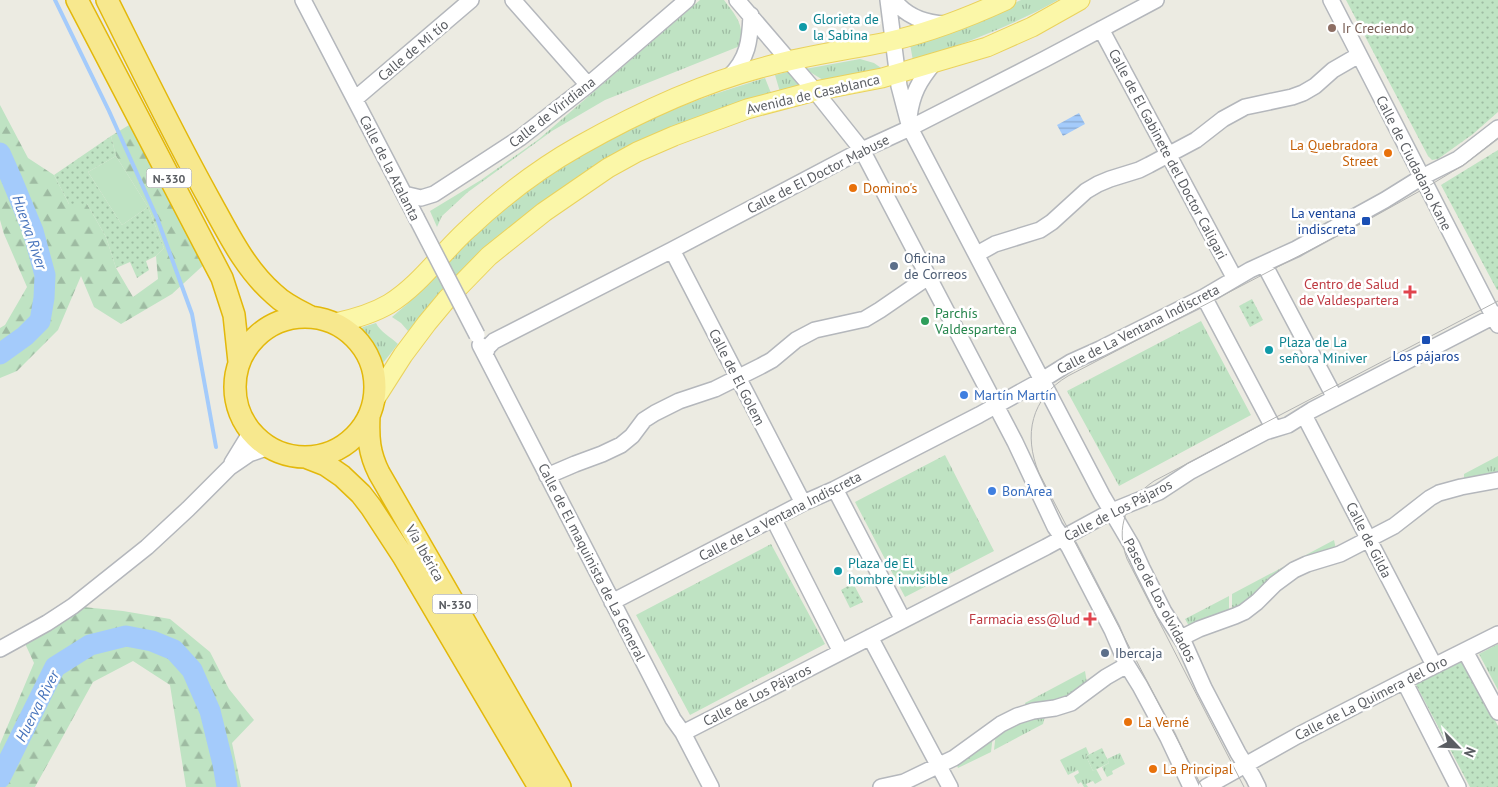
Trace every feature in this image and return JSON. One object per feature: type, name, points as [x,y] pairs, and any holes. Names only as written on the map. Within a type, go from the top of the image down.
[{"type":"highway","name":"N-330","points":[[77,0],[222,278],[234,315],[239,362],[235,392],[237,403],[245,422],[251,432],[269,447],[292,456],[308,458],[328,454],[341,448],[357,434],[371,409],[375,390],[370,362],[353,336],[335,323],[326,319],[309,316],[286,304],[274,294],[250,267],[235,246],[193,171],[107,0]]},
{"type":"highway","name":"N-330","points":[[239,362],[252,341],[264,330],[279,322],[309,316]]},
{"type":"highway","name":"Vía Ibérica","points":[[371,409],[368,445],[379,473],[560,787]]},
{"type":"highway","name":"Vía Ibérica","points":[[308,458],[332,468],[354,486],[371,506],[408,564],[539,787]]},
{"type":"main road","points":[[335,323],[355,319],[395,300],[487,211],[529,180],[570,151],[668,100],[729,78],[789,61],[893,40],[965,18],[1006,0]]},
{"type":"main road","name":"Avenida de Casablanca","points":[[371,409],[406,350],[447,299],[489,256],[544,212],[608,168],[637,152],[682,132],[747,109],[815,91],[858,84],[897,74],[987,47],[1032,27],[1080,0]]},
{"type":"street","name":"Calle de la Atalanta","points":[[303,0],[477,335]]},
{"type":"street","name":"Calle de Mi tío","points":[[355,99],[471,0]]},
{"type":"street","points":[[513,0],[588,85]]},
{"type":"street","name":"Calle de Viridiana","points":[[404,194],[421,198],[434,194],[520,138],[588,85],[687,0]]},
{"type":"street","points":[[736,0],[815,91],[862,150],[996,405],[1035,482],[1055,527],[1069,547],[1112,630],[1127,665],[1168,738],[1191,787]]},
{"type":"street","name":"Paseo de Los olvidados","points":[[888,0],[899,86],[909,124],[1042,380],[1132,546],[1164,612],[1181,638],[1204,688],[1238,753],[1258,787]]},
{"type":"street","points":[[894,0],[900,7],[916,18],[928,22],[946,24]]},
{"type":"street","name":"Calle de El Doctor Mabuse","points":[[485,354],[488,347],[494,341],[672,250],[909,124],[1156,0]]},
{"type":"street","name":"Calle de Ciudadano Kane","points":[[1331,0],[1497,319]]},
{"type":"street","points":[[729,78],[735,72],[749,45],[751,15]]},
{"type":"street","name":"Calle de El Gabinete del Doctor Caligari","points":[[1101,29],[1235,279]]},
{"type":"street","points":[[976,254],[995,244],[1040,230],[1052,222],[1086,191],[1110,178],[1139,170],[1168,155],[1196,140],[1222,119],[1245,107],[1292,98],[1303,93],[1315,86],[1333,70],[1359,55]]},
{"type":"street","points":[[909,124],[913,97],[919,83],[934,63]]},
{"type":"street","name":"Calle de La Ventana Indiscreta","points":[[612,602],[773,518],[979,415],[1071,362],[1204,297],[1377,205],[1422,177],[1458,158],[1498,128]]},
{"type":"street","name":"Calle de El Golem","points":[[672,250],[803,503]]},
{"type":"street","points":[[1264,264],[1335,398]]},
{"type":"street","points":[[547,476],[621,445],[632,436],[644,420],[655,413],[715,389],[772,360],[796,340],[815,330],[865,319],[928,277]]},
{"type":"street","points":[[1204,297],[1274,429]]},
{"type":"street","name":"Calle de Los Pájaros","points":[[683,732],[842,652],[1112,511],[1159,492],[1191,472],[1266,432],[1288,425],[1335,398],[1452,337],[1497,319]]},
{"type":"street","name":"Calle de El maquinista de La General","points":[[477,335],[612,602],[711,787]]},
{"type":"street","name":"Calle de Gilda","points":[[1304,415],[1434,665]]},
{"type":"street","points":[[230,467],[251,432]]},
{"type":"street","points":[[0,649],[73,606],[123,568],[171,526],[230,467],[249,454],[269,447]]},
{"type":"street","points":[[1181,638],[1244,612],[1275,584],[1294,570],[1340,554],[1394,526],[1430,498],[1440,493],[1498,480]]},
{"type":"street","points":[[834,489],[903,620]]},
{"type":"street","points":[[773,518],[842,652]]},
{"type":"street","name":"Calle de La Quimera del Oro","points":[[1245,765],[1434,665],[1465,652],[1498,634]]},
{"type":"street","points":[[870,637],[950,787]]},
{"type":"street","points":[[1465,652],[1498,712]]},
{"type":"street","points":[[881,787],[904,782],[938,766],[967,749],[1001,724],[1017,716],[1033,711],[1055,708],[1071,702],[1106,677],[1127,665]]},
{"type":"street","points":[[1404,681],[1458,787]]},
{"type":"street","points":[[1206,787],[1245,765]]},
{"type":"green space","points":[[700,0],[724,0],[736,16],[740,26],[740,46],[605,100],[552,131],[468,192],[442,216],[437,227],[430,211],[481,180],[539,139]]},
{"type":"green space","points":[[1021,0],[1058,0],[987,34],[913,61],[910,44],[984,17]]},
{"type":"green space","points":[[1346,0],[1498,0],[1498,112],[1473,134],[1438,159],[1432,160],[1428,156]]},
{"type":"green space","points":[[860,59],[874,63],[884,70],[823,80],[805,69]]},
{"type":"green space","points":[[791,71],[803,86],[780,92],[775,75]]},
{"type":"green space","points":[[765,78],[771,93],[663,131],[619,153],[536,207],[493,241],[408,331],[392,317],[417,295],[465,244],[514,202],[560,169],[608,140],[658,116],[711,95]]},
{"type":"green space","points":[[0,105],[28,158],[54,175],[69,204],[87,204],[106,237],[116,268],[133,297],[158,279],[156,256],[164,248],[148,207],[116,156],[111,136],[134,122],[208,261],[172,294],[121,324],[94,307],[81,276],[58,330],[17,371],[0,378],[0,328],[5,325],[27,287],[4,234],[0,220]]},
{"type":"green space","points":[[111,136],[116,156],[88,172],[122,225],[148,207],[164,248],[156,256],[146,261],[149,270],[137,278],[130,262],[116,268],[106,237],[87,204],[69,204],[54,175]]},
{"type":"green space","points":[[1498,150],[1498,290],[1497,290],[1441,185]]},
{"type":"green space","points":[[116,156],[148,207],[122,225],[88,172]]},
{"type":"green space","points":[[1252,299],[1263,320],[1250,327],[1239,306]]},
{"type":"green space","points":[[1201,321],[1251,415],[1119,486],[1067,391]]},
{"type":"green space","points":[[376,323],[383,332],[398,344],[383,363],[381,363],[373,345],[361,329]]},
{"type":"green space","points":[[945,455],[994,551],[905,597],[855,502]]},
{"type":"green space","points":[[1498,456],[1498,472],[1464,480],[1464,474]]},
{"type":"green space","points":[[1334,540],[1336,549],[1232,611],[1232,594]]},
{"type":"green space","points":[[771,544],[825,644],[690,715],[636,615]]},
{"type":"green space","points":[[853,583],[863,602],[850,608],[841,590]]},
{"type":"green space","points":[[1229,596],[1229,612],[1189,626],[1185,619]]},
{"type":"green space","points":[[73,606],[123,611],[170,619],[210,652],[229,689],[254,720],[232,743],[241,787],[186,787],[170,685],[133,661],[93,682],[35,787],[0,787],[0,744],[34,663],[22,637]]},
{"type":"green space","points":[[1498,644],[1498,690],[1479,654]]},
{"type":"green space","points":[[1462,656],[1498,726],[1498,787],[1470,787],[1414,681]]},
{"type":"green space","points":[[1085,671],[1087,683],[1080,689],[1058,700],[1026,707],[1025,703]]},
{"type":"green space","points":[[1045,716],[1043,724],[994,750],[996,732],[1012,723]]},
{"type":"green space","points":[[993,735],[991,752],[958,768],[955,761]]},
{"type":"green space","points":[[1086,747],[1089,754],[1086,756],[1093,771],[1096,769],[1102,780],[1095,784],[1093,781],[1086,784],[1088,787],[1084,787],[1081,782],[1078,784],[1074,776],[1079,773],[1078,770],[1068,775],[1060,760]]},
{"type":"green space","points":[[1102,748],[1109,763],[1093,771],[1086,756]]},
{"type":"green space","points":[[1120,753],[1125,764],[1112,771],[1113,774],[1107,777],[1102,767],[1109,763],[1107,759]]},
{"type":"water","points":[[1079,113],[1085,124],[1063,136],[1057,125]]},
{"type":"waterway","points":[[55,0],[109,111],[157,218],[192,314],[216,447]]},
{"type":"waterway","name":"Huerva River","points":[[0,153],[33,231],[45,275],[40,321],[25,336],[0,354]]},
{"type":"waterway","name":"Huerva River","points":[[0,778],[55,667],[90,645],[126,636],[152,641],[174,650],[192,670],[210,711],[227,787]]},
{"type":"tram line","points":[[1202,787],[1039,473],[1034,459],[1031,431],[1038,406],[1055,385],[1068,376],[1366,221],[1465,164],[1498,138]]},
{"type":"tram line","points":[[1244,787],[1127,559],[1122,536],[1123,525],[1130,506],[1144,488],[1154,481],[1498,301]]},
{"type":"place","name":"Glorieta de la Sabina","points":[[803,27]]},
{"type":"place","name":"Ir Creciendo","points":[[1332,28]]},
{"type":"place","name":"La Quebradora Street","points":[[1388,153]]},
{"type":"place","name":"Domino's","points":[[853,188]]},
{"type":"place","name":"La ventana indiscreta","points":[[1366,221]]},
{"type":"place","name":"Oficina de Correos","points":[[894,266]]},
{"type":"place","name":"Centro de Salud de Valdespartera","points":[[1410,292]]},
{"type":"place","name":"Parchís Valdespartera","points":[[925,321]]},
{"type":"place","name":"Los pájaros","points":[[1426,340]]},
{"type":"place","name":"Plaza de La señora Miniver","points":[[1269,350]]},
{"type":"place","name":"Martín Martín","points":[[964,395]]},
{"type":"place","name":"BonÀrea","points":[[992,491]]},
{"type":"place","name":"Plaza de El hombre invisible","points":[[838,571]]},
{"type":"place","name":"Farmacia ess@lud","points":[[1090,619]]},
{"type":"place","name":"Ibercaja","points":[[1105,653]]},
{"type":"place","name":"La Verné","points":[[1128,722]]},
{"type":"place","name":"La Principal","points":[[1153,769]]}]
